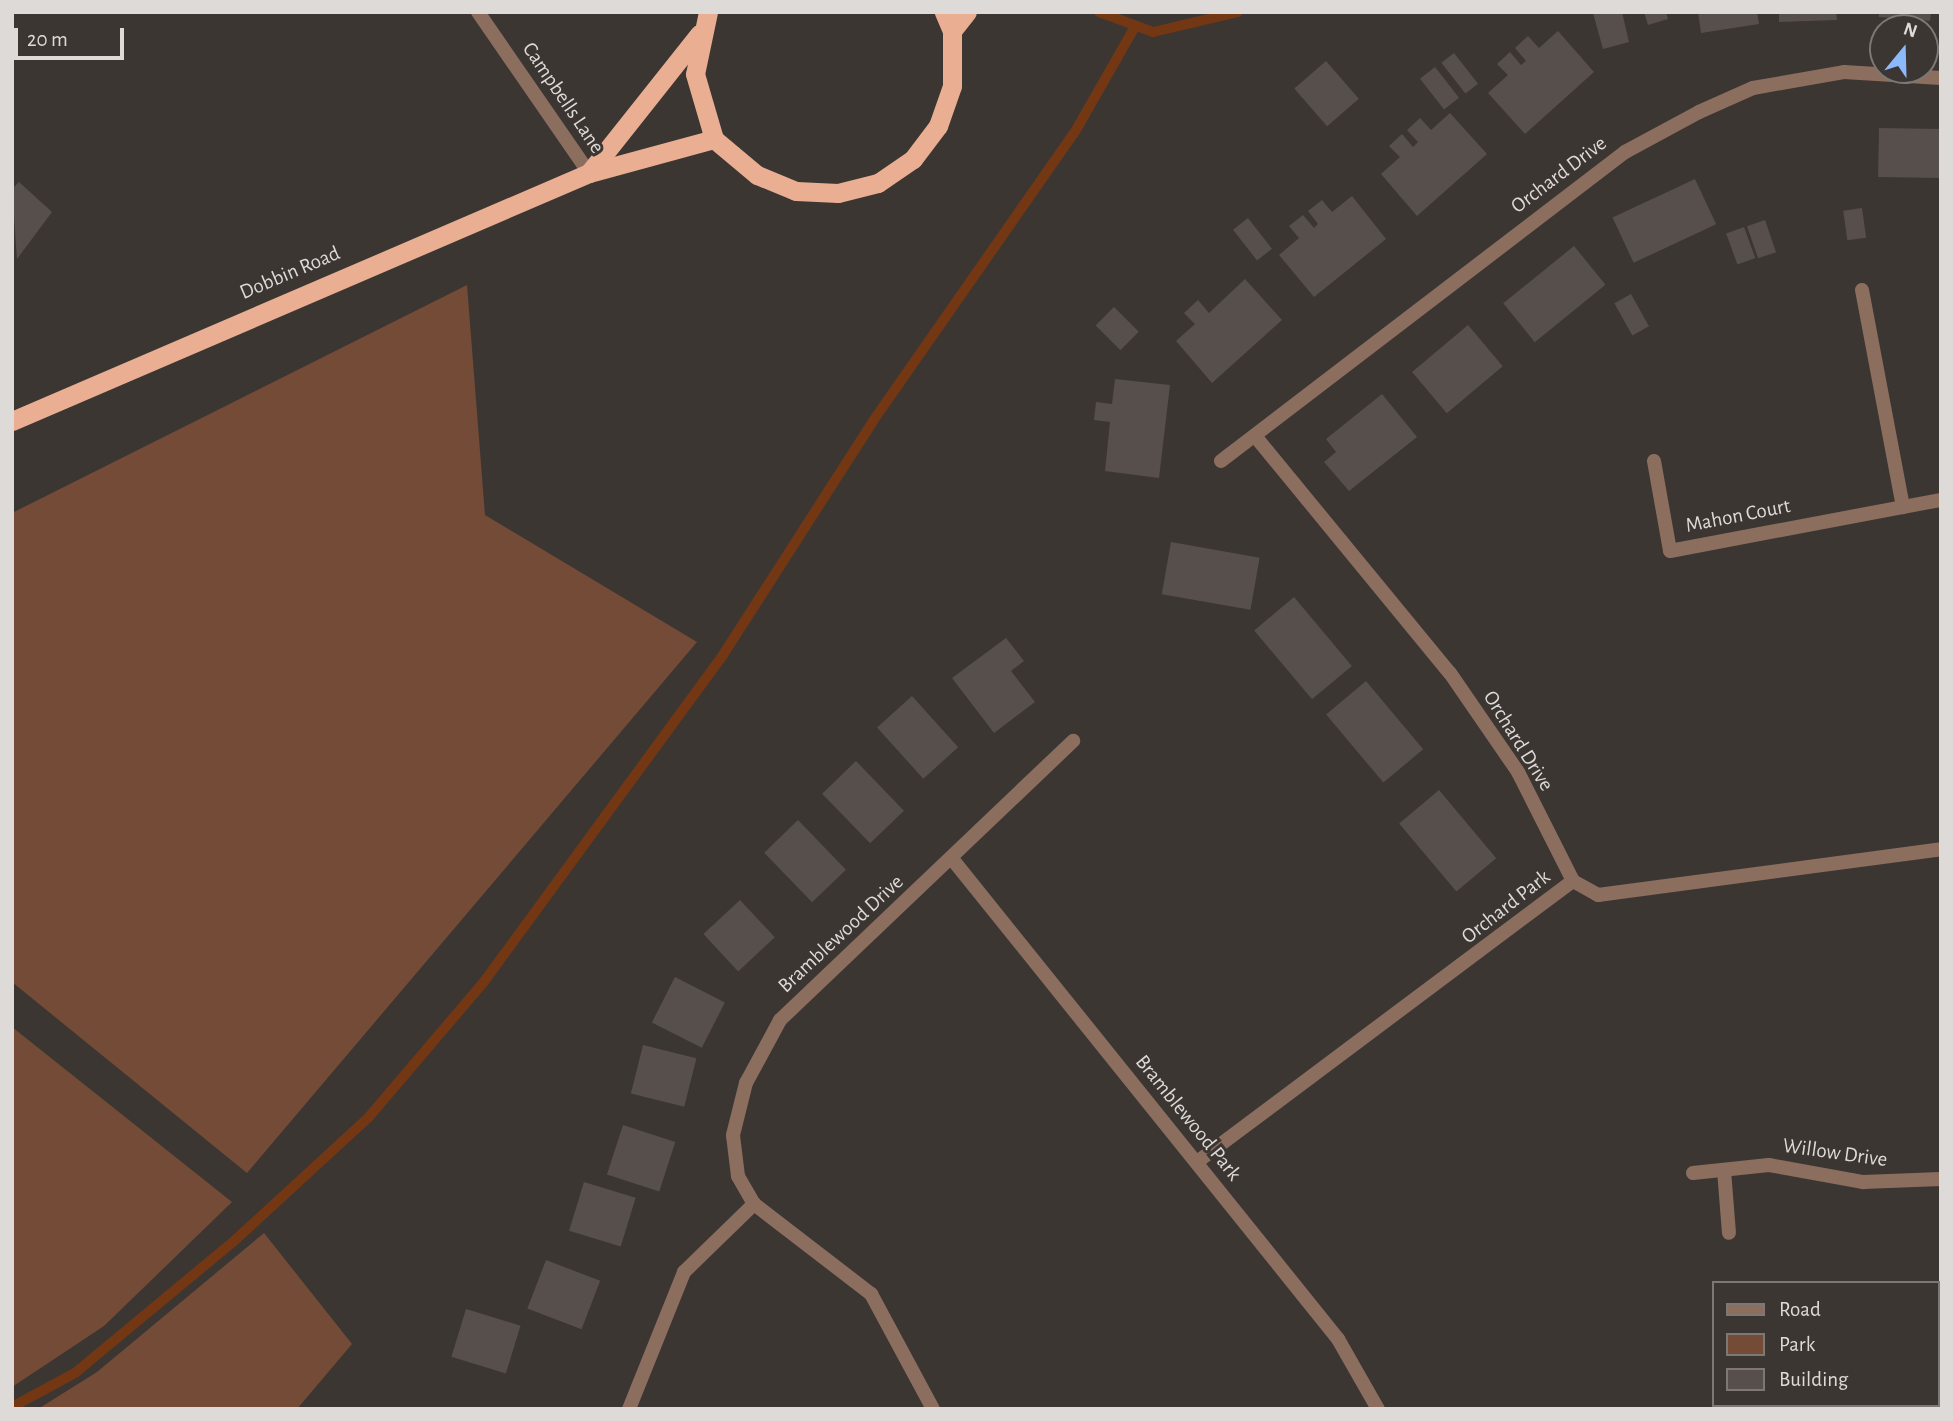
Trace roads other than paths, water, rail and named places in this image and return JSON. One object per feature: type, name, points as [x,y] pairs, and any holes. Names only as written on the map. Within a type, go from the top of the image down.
[{"type":"highway","points":[[708,12],[699,34],[695,74],[714,138],[757,175],[796,191],[838,194],[878,183],[913,159],[938,126],[952,86],[952,31],[944,12]]},
{"type":"highway","points":[[952,31],[967,12]]},
{"type":"highway","name":"Dobbin Road","points":[[589,173],[699,34]]},
{"type":"highway","name":"Dobbin Road","points":[[12,421],[589,173],[714,138]]},
{"type":"street","name":"Campbells Lane","points":[[478,12],[589,173]]},
{"type":"street","name":"Orchard Drive","points":[[1221,461],[1625,152],[1699,112],[1753,88],[1844,72],[1941,78]]},
{"type":"street","points":[[1862,290],[1903,507]]},
{"type":"street","name":"Orchard Drive","points":[[1255,436],[1450,673],[1518,772],[1573,881]]},
{"type":"street","name":"Mahon Court","points":[[1654,461],[1670,551],[1941,500]]},
{"type":"street","name":"Bramblewood Drive","points":[[933,1409],[871,1294],[754,1205],[738,1176],[733,1135],[746,1083],[779,1020],[953,860],[1073,741]]},
{"type":"street","name":"Orchard Park","points":[[1197,1162],[1573,881],[1598,895],[1941,849]]},
{"type":"street","name":"Bramblewood Park","points":[[953,860],[1338,1339],[1378,1409]]},
{"type":"street","name":"Willow Drive","points":[[1693,1173],[1769,1165],[1863,1182],[1941,1180]]},
{"type":"street","points":[[1724,1170],[1729,1233]]},
{"type":"street","points":[[629,1409],[684,1272],[754,1205]]},
{"type":"waterway","points":[[1099,12],[1153,32],[1238,12]]},
{"type":"waterway","points":[[12,1407],[75,1373],[233,1242],[368,1118],[483,983],[721,658],[873,421],[1076,130],[1133,30]]}]
